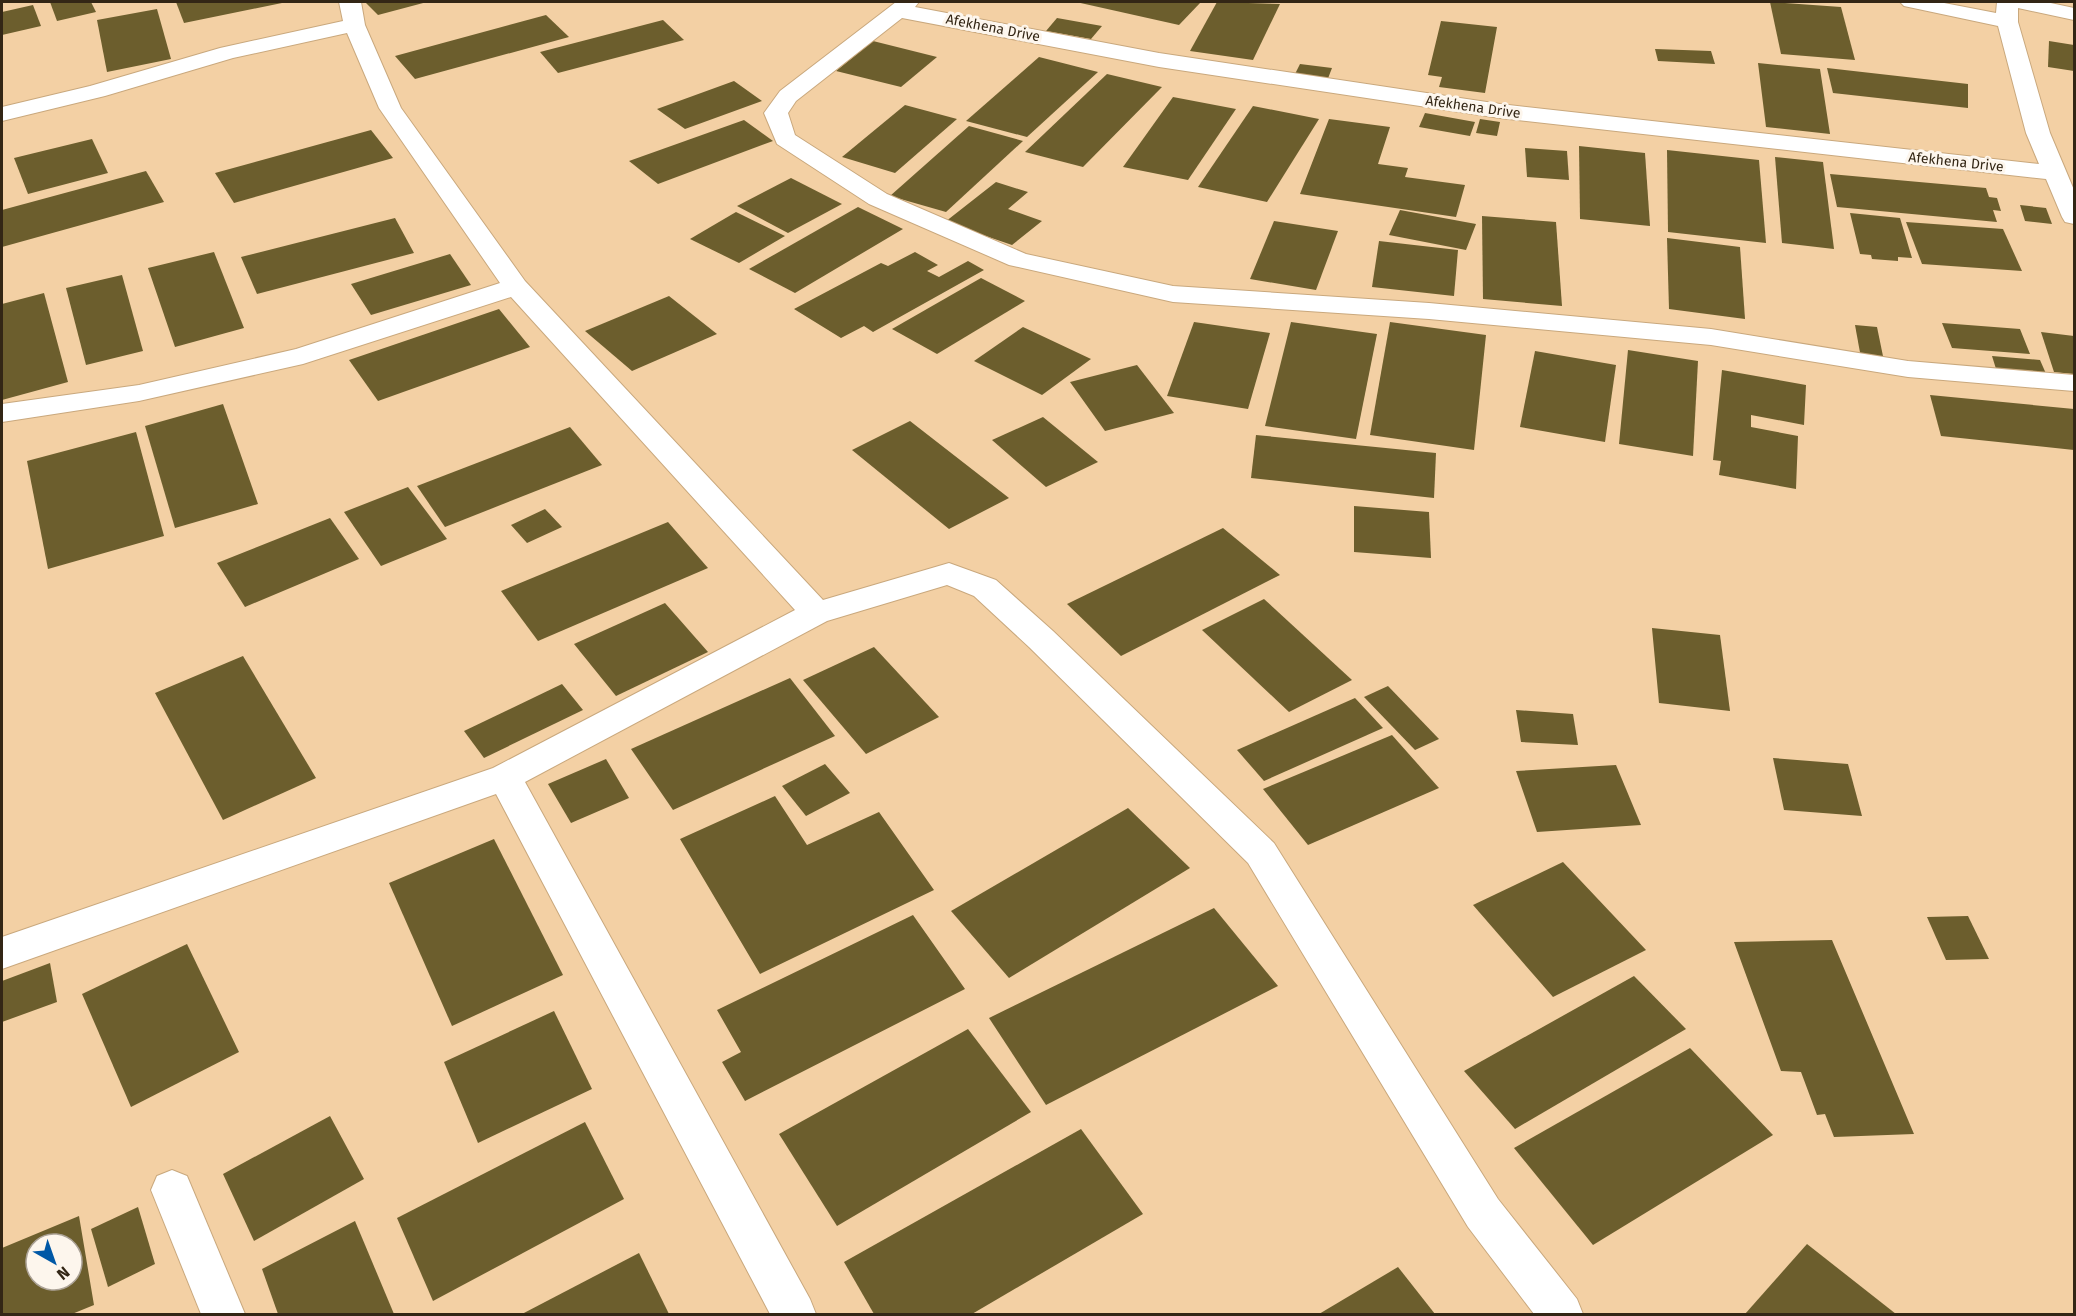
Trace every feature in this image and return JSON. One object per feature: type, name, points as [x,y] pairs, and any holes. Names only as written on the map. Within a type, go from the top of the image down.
[{"type":"street","points":[[1911,2],[2007,12],[2038,133],[2074,218]]},
{"type":"street","points":[[2019,2],[2074,14]]},
{"type":"street","points":[[903,6],[788,96],[776,113],[785,139],[878,198],[1018,260],[1173,294],[1429,311],[1711,336],[1908,369],[2074,383]]},
{"type":"street","name":"Afekhena Drive","points":[[903,6],[1159,60],[1500,111],[2054,173]]},
{"type":"street","points":[[2,114],[97,91],[352,14],[390,108],[516,287],[816,613]]},
{"type":"street","points":[[2,413],[139,393],[303,356],[516,287]]},
{"type":"street","points":[[2,953],[505,777],[816,613],[949,574],[986,588],[1261,853],[1483,1213],[1561,1314]]},
{"type":"street","points":[[505,777],[794,1314]]},
{"type":"street","points":[[172,1190],[223,1314]]},
{"type":"building","points":[[50,2],[91,2],[96,12],[57,21]]},
{"type":"building","points":[[176,2],[282,2],[282,3],[184,23]]},
{"type":"building","points":[[365,2],[427,2],[378,15]]},
{"type":"building","points":[[1076,2],[1201,2],[1179,25]]},
{"type":"building","points":[[1217,2],[1280,4],[1253,60],[1190,51]]},
{"type":"building","points":[[1770,2],[1841,7],[1855,60],[1781,54]]},
{"type":"building","points":[[33,5],[41,26],[2,35],[2,12]]},
{"type":"building","points":[[157,9],[171,59],[107,72],[97,20]]},
{"type":"building","points":[[546,15],[569,37],[415,79],[395,56]]},
{"type":"building","points":[[1057,18],[1102,26],[1091,39],[1046,31]]},
{"type":"building","points":[[663,20],[684,40],[558,73],[540,52]]},
{"type":"building","points":[[1441,21],[1497,27],[1485,93],[1439,87],[1442,77],[1428,75]]},
{"type":"building","points":[[873,41],[937,57],[901,87],[836,71]]},
{"type":"building","points":[[2049,41],[2074,45],[2074,71],[2048,67]]},
{"type":"building","points":[[1655,49],[1711,51],[1715,64],[1658,61]]},
{"type":"building","points":[[1039,57],[1098,72],[1027,137],[966,121]]},
{"type":"building","points":[[1758,63],[1820,69],[1830,134],[1766,127]]},
{"type":"building","points":[[1300,64],[1332,68],[1327,81],[1294,76]]},
{"type":"building","points":[[1827,68],[1968,84],[1968,108],[1833,93]]},
{"type":"building","points":[[1107,74],[1162,87],[1083,167],[1025,152]]},
{"type":"building","points":[[734,81],[762,101],[685,129],[657,109]]},
{"type":"building","points":[[1173,97],[1236,109],[1188,180],[1123,167]]},
{"type":"building","points":[[905,105],[957,119],[895,173],[842,157]]},
{"type":"building","points":[[1253,106],[1319,119],[1267,202],[1198,187]]},
{"type":"building","points":[[1425,113],[1475,122],[1470,136],[1419,127]]},
{"type":"building","points":[[1329,119],[1390,127],[1378,164],[1408,168],[1405,177],[1465,185],[1456,217],[1300,194]]},
{"type":"building","points":[[1480,119],[1500,122],[1497,136],[1476,133]]},
{"type":"building","points":[[744,120],[773,141],[658,184],[629,161]]},
{"type":"building","points":[[969,126],[1023,141],[946,212],[890,196]]},
{"type":"building","points":[[371,130],[393,158],[234,203],[215,173]]},
{"type":"building","points":[[92,139],[108,173],[28,194],[14,158]]},
{"type":"building","points":[[1579,146],[1645,153],[1650,226],[1580,219]]},
{"type":"building","points":[[1525,148],[1567,151],[1569,180],[1527,177]]},
{"type":"building","points":[[1667,150],[1759,160],[1766,243],[1668,232]]},
{"type":"building","points":[[1775,157],[1823,162],[1834,249],[1782,243]]},
{"type":"building","points":[[146,171],[164,202],[2,247],[2,210]]},
{"type":"building","points":[[1830,174],[1986,188],[1989,197],[1997,198],[2001,211],[1993,210],[1997,222],[1837,207]]},
{"type":"building","points":[[791,178],[842,204],[788,233],[737,206]]},
{"type":"building","points":[[996,182],[1028,192],[1008,209],[1042,221],[1012,245],[945,222]]},
{"type":"building","points":[[2020,205],[2046,208],[2052,224],[2025,221]]},
{"type":"building","points":[[858,207],[903,229],[795,293],[749,269]]},
{"type":"building","points":[[1400,210],[1476,224],[1466,250],[1389,235]]},
{"type":"building","points":[[736,212],[785,236],[739,263],[690,239]]},
{"type":"building","points":[[1850,213],[1900,218],[1912,258],[1898,257],[1898,261],[1872,259],[1871,255],[1860,254]]},
{"type":"building","points":[[1482,216],[1556,222],[1562,306],[1483,299]]},
{"type":"building","points":[[395,218],[414,253],[257,294],[241,257]]},
{"type":"building","points":[[1274,221],[1338,231],[1316,290],[1250,279]]},
{"type":"building","points":[[1906,222],[2003,229],[2022,271],[1922,264]]},
{"type":"building","points":[[1667,238],[1740,247],[1745,319],[1669,309]]},
{"type":"building","points":[[1379,241],[1458,250],[1454,296],[1372,287]]},
{"type":"building","points":[[214,252],[244,328],[175,347],[148,268]]},
{"type":"building","points":[[915,252],[938,265],[927,271],[939,277],[968,261],[984,270],[873,332],[864,326],[841,338],[794,309],[881,263],[888,266]]},
{"type":"building","points":[[450,254],[471,285],[371,315],[351,284]]},
{"type":"building","points":[[122,275],[143,351],[86,365],[66,288]]},
{"type":"building","points":[[981,278],[1025,301],[937,354],[892,329]]},
{"type":"building","points":[[44,293],[68,382],[2,400],[2,304]]},
{"type":"building","points":[[669,296],[717,334],[632,371],[585,331]]},
{"type":"building","points":[[499,309],[530,347],[378,401],[349,360]]},
{"type":"building","points":[[1194,322],[1270,333],[1248,409],[1167,396]]},
{"type":"building","points":[[1291,322],[1377,334],[1356,439],[1265,426]]},
{"type":"building","points":[[1390,322],[1486,335],[1474,450],[1370,435]]},
{"type":"building","points":[[1942,323],[2020,329],[2030,354],[1952,348]]},
{"type":"building","points":[[1855,325],[1877,327],[1884,361],[1861,358]]},
{"type":"building","points":[[1023,327],[1091,359],[1042,395],[974,361]]},
{"type":"building","points":[[2041,332],[2074,336],[2074,374],[2054,372]]},
{"type":"building","points":[[1628,350],[1698,361],[1693,456],[1619,444]]},
{"type":"building","points":[[1535,351],[1616,365],[1605,442],[1520,427]]},
{"type":"building","points":[[1992,356],[2040,360],[2047,376],[1997,372]]},
{"type":"building","points":[[1137,365],[1174,413],[1105,431],[1070,382]]},
{"type":"building","points":[[1722,370],[1806,385],[1804,425],[1751,415],[1751,427],[1798,436],[1796,489],[1719,475],[1721,461],[1713,460]]},
{"type":"building","points":[[1930,395],[2074,409],[2074,450],[1941,436]]},
{"type":"building","points":[[223,404],[258,504],[175,528],[145,426]]},
{"type":"building","points":[[1043,417],[1098,462],[1046,487],[992,440]]},
{"type":"building","points":[[910,421],[1009,498],[949,529],[852,450]]},
{"type":"building","points":[[570,427],[602,465],[445,527],[417,486]]},
{"type":"building","points":[[136,432],[164,536],[48,569],[27,461]]},
{"type":"building","points":[[1256,435],[1436,453],[1434,498],[1251,478]]},
{"type":"building","points":[[408,487],[447,539],[381,566],[344,512]]},
{"type":"building","points":[[1354,506],[1429,512],[1431,558],[1354,552]]},
{"type":"building","points":[[545,509],[562,527],[527,543],[511,525]]},
{"type":"building","points":[[330,518],[359,559],[245,607],[217,563]]},
{"type":"building","points":[[668,522],[708,568],[538,641],[501,591]]},
{"type":"building","points":[[1223,528],[1280,575],[1121,656],[1067,604]]},
{"type":"building","points":[[1264,599],[1352,680],[1289,712],[1202,630]]},
{"type":"building","points":[[665,603],[708,652],[616,696],[574,644]]},
{"type":"building","points":[[1652,628],[1720,635],[1730,711],[1659,703]]},
{"type":"building","points":[[874,647],[939,717],[866,754],[803,680]]},
{"type":"building","points":[[243,656],[316,778],[223,820],[155,693]]},
{"type":"building","points":[[790,678],[835,736],[673,810],[631,749]]},
{"type":"building","points":[[562,684],[583,710],[484,758],[464,731]]},
{"type":"building","points":[[1388,686],[1439,739],[1415,750],[1364,697]]},
{"type":"building","points":[[1355,698],[1383,728],[1264,781],[1237,750]]},
{"type":"building","points":[[1516,710],[1573,714],[1578,745],[1521,742]]},
{"type":"building","points":[[1392,735],[1439,788],[1308,845],[1263,789]]},
{"type":"building","points":[[1773,758],[1848,764],[1862,816],[1784,810]]},
{"type":"building","points":[[606,759],[629,798],[571,823],[548,784]]},
{"type":"building","points":[[825,764],[850,793],[806,816],[782,786]]},
{"type":"building","points":[[1616,765],[1641,825],[1537,832],[1516,771]]},
{"type":"building","points":[[775,796],[807,845],[879,812],[934,890],[760,974],[680,839]]},
{"type":"building","points":[[1128,808],[1190,868],[1009,978],[951,911]]},
{"type":"building","points":[[494,839],[563,975],[452,1026],[389,883]]},
{"type":"building","points":[[1563,862],[1646,950],[1553,997],[1473,905]]},
{"type":"building","points":[[1214,908],[1278,986],[1046,1105],[989,1018]]},
{"type":"building","points":[[913,915],[965,989],[745,1101],[722,1062],[741,1052],[717,1010]]},
{"type":"building","points":[[1968,916],[1989,959],[1946,960],[1927,917]]},
{"type":"building","points":[[1832,940],[1914,1134],[1834,1137],[1825,1114],[1817,1115],[1801,1072],[1781,1071],[1734,942]]},
{"type":"building","points":[[187,944],[239,1052],[131,1107],[82,994]]},
{"type":"building","points":[[50,963],[57,1002],[2,1022],[2,981]]},
{"type":"building","points":[[1634,976],[1686,1029],[1515,1129],[1464,1071]]},
{"type":"building","points":[[554,1011],[592,1089],[478,1143],[444,1062]]},
{"type":"building","points":[[968,1029],[1031,1112],[837,1226],[779,1134]]},
{"type":"building","points":[[1690,1048],[1773,1135],[1593,1245],[1514,1148]]},
{"type":"building","points":[[330,1116],[364,1179],[254,1241],[223,1174]]},
{"type":"building","points":[[585,1122],[624,1199],[433,1301],[397,1218]]},
{"type":"building","points":[[1081,1129],[1143,1214],[972,1314],[874,1314],[844,1262]]},
{"type":"building","points":[[138,1207],[155,1264],[108,1287],[91,1229]]},
{"type":"building","points":[[79,1216],[82,1232],[40,1232]]},
{"type":"building","points":[[355,1221],[394,1314],[278,1314],[262,1269]]},
{"type":"building","points":[[24,1239],[24,1292],[84,1292],[84,1246],[94,1305],[72,1314],[2,1314],[2,1248]]},
{"type":"building","points":[[1807,1244],[1896,1314],[1745,1314]]},
{"type":"building","points":[[639,1253],[669,1314],[522,1314]]},
{"type":"building","points":[[1398,1267],[1435,1314],[1319,1314]]}]
